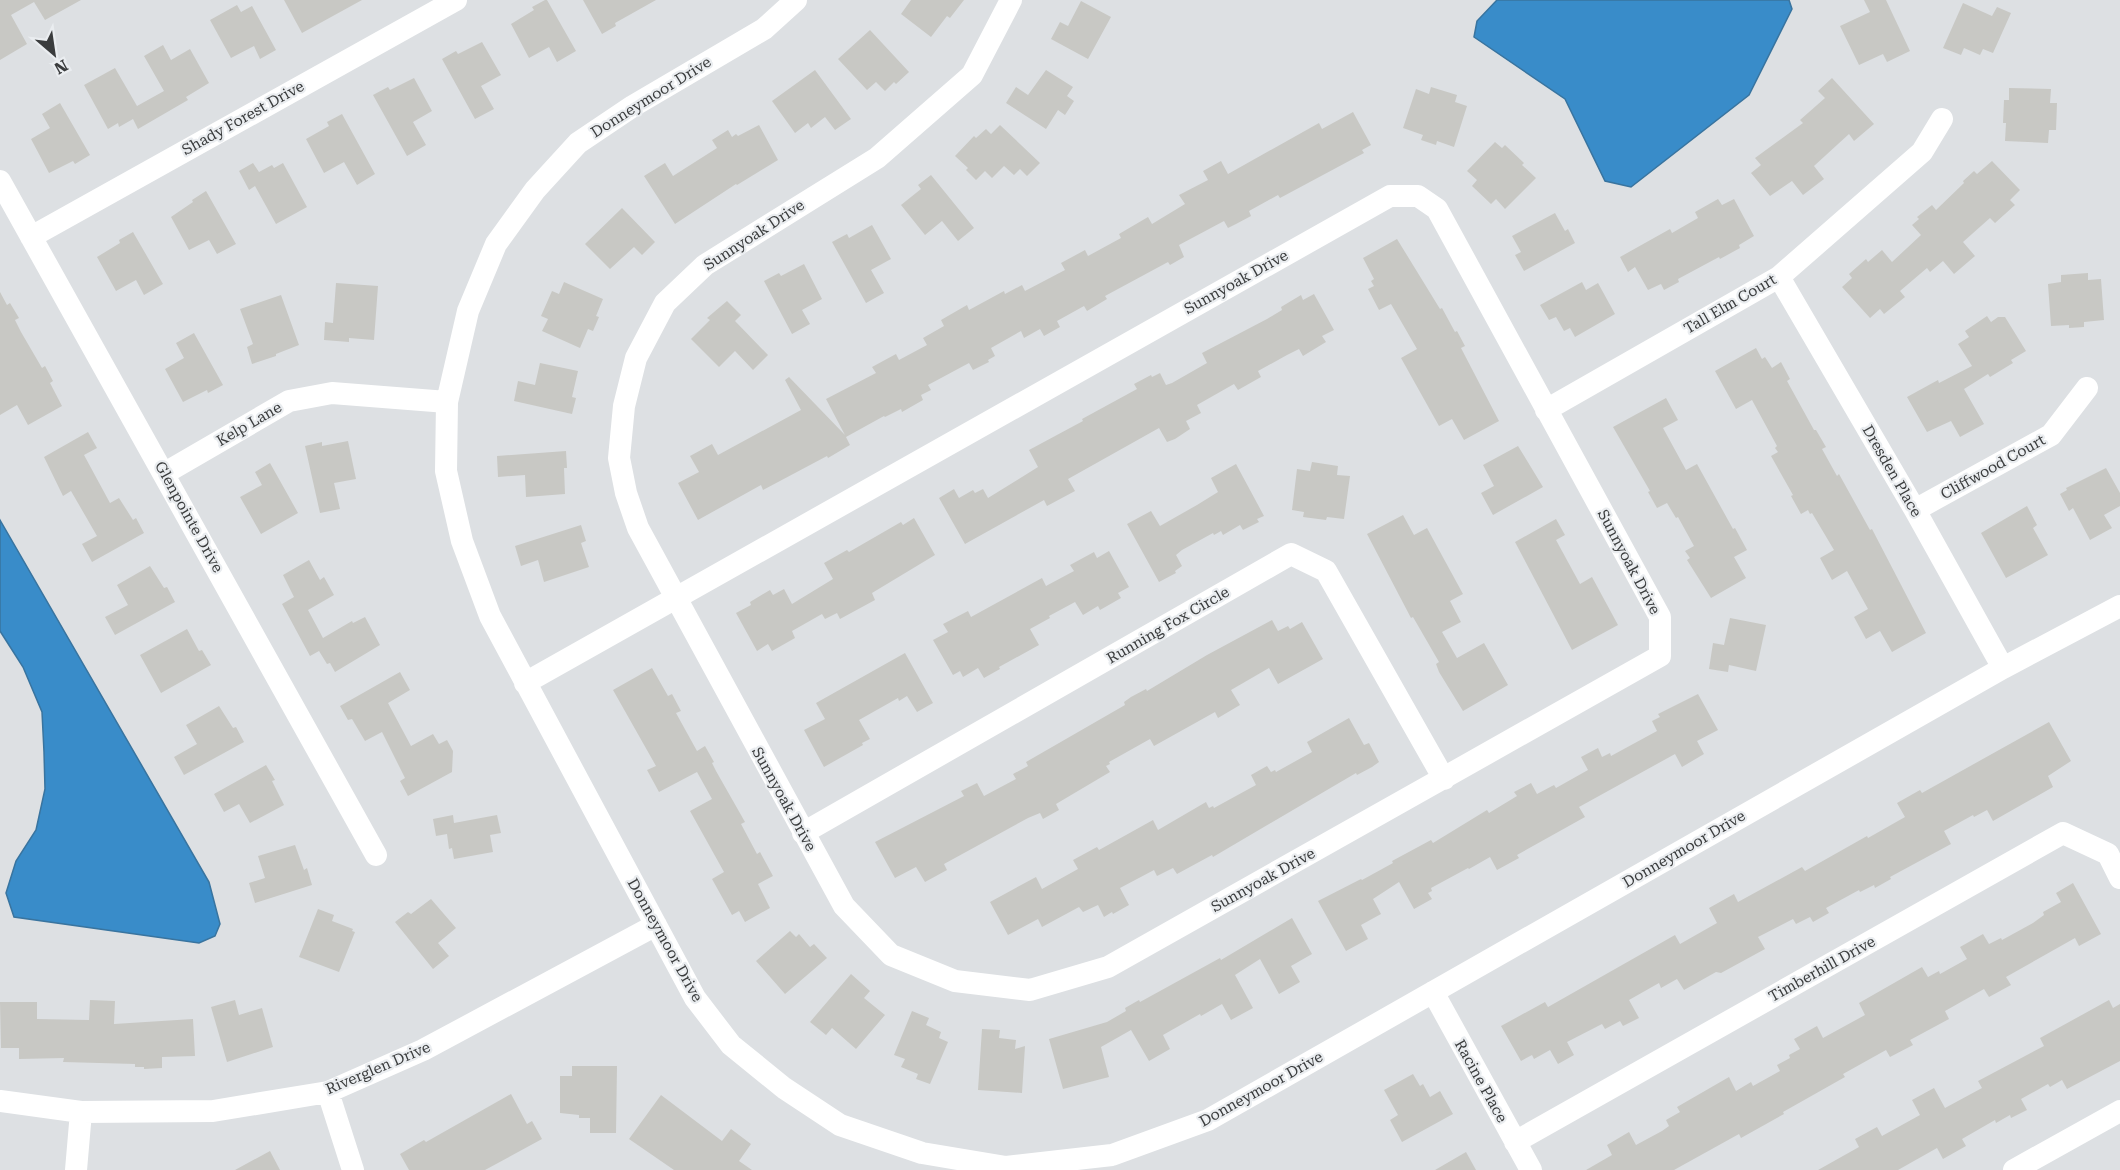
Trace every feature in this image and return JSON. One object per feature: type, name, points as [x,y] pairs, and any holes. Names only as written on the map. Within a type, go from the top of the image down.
[{"type":"street","name":"Shady Forest Drive","points":[[31,237],[456,0]]},
{"type":"street","name":"Donneymoor Drive","points":[[796,0],[764,29],[633,106],[578,142],[535,190],[496,244],[468,311],[447,402],[446,471],[462,541],[490,616],[695,998],[731,1045],[784,1088],[840,1125],[922,1153],[1006,1167],[1112,1155],[1208,1120],[2003,668],[2120,606]]},
{"type":"street","name":"Sunnyoak Drive","points":[[525,683],[675,597],[1389,196],[1418,196],[1437,209],[1660,617],[1660,657],[1108,967],[1030,990],[955,981],[891,956],[844,906],[803,833],[675,597],[638,528],[626,493],[619,458],[624,406],[636,358],[665,303],[705,265],[877,158],[972,75],[1011,0]]},
{"type":"street","name":"Tall Elm Court","points":[[1546,410],[1779,277],[1922,152],[1942,119]]},
{"type":"street","name":"Glenpointe Drive","points":[[0,181],[165,473],[376,855]]},
{"type":"street","name":"Dresden Place","points":[[1779,277],[1915,510],[2003,668]]},
{"type":"street","name":"Cliffwood Court","points":[[1915,510],[2051,435],[2087,388]]},
{"type":"street","name":"Kelp Lane","points":[[165,473],[289,401],[332,393],[447,402]]},
{"type":"street","name":"Running Fox Circle","points":[[803,833],[1291,554],[1326,571],[1444,779]]},
{"type":"street","name":"Timberhill Drive","points":[[1515,1142],[2063,833],[2108,854],[2120,878]]},
{"type":"street","name":"Riverglen Drive","points":[[0,1101],[81,1112],[213,1111],[328,1092],[423,1050],[656,925]]},
{"type":"street","name":"Racine Place","points":[[1433,992],[1531,1170]]},
{"type":"street","points":[[328,1092],[353,1170]]},
{"type":"street","points":[[2014,1170],[2120,1111]]},
{"type":"street","points":[[76,1170],[81,1112]]},
{"type":"water","points":[[1497,0],[1789,0],[1792,9],[1749,95],[1631,187],[1605,181],[1565,99],[1474,37],[1477,21]]},
{"type":"water","points":[[0,520],[209,882],[220,924],[215,936],[199,943],[14,917],[6,893],[16,861],[36,830],[45,789],[44,752],[42,712],[23,667],[0,631]]},
{"type":"building","points":[[0,0],[81,0],[45,20],[34,2],[11,15],[27,44],[0,60]]},
{"type":"building","points":[[284,0],[362,0],[302,33]]},
{"type":"building","points":[[545,0],[576,51],[557,62],[549,47],[529,58],[511,24],[534,10],[532,7]]},
{"type":"building","points":[[583,0],[656,0],[615,23],[616,26],[602,34]]},
{"type":"building","points":[[911,0],[964,0],[950,18],[947,16],[931,37],[901,14]]},
{"type":"building","points":[[1864,0],[1886,0],[1910,51],[1887,62],[1883,54],[1859,65],[1840,26],[1870,12]]},
{"type":"building","points":[[1081,1],[1111,17],[1088,59],[1051,39],[1060,22],[1068,26]]},
{"type":"building","points":[[1963,3],[1992,16],[1997,7],[2011,13],[1993,53],[1983,49],[1980,55],[1964,48],[1961,55],[1943,48]]},
{"type":"building","points":[[237,5],[241,12],[252,6],[276,50],[260,59],[254,46],[231,58],[210,20]]},
{"type":"building","points":[[870,30],[909,72],[885,91],[876,82],[867,90],[838,59]]},
{"type":"building","points":[[482,42],[501,75],[481,86],[494,109],[475,119],[442,59],[456,51],[458,54]]},
{"type":"building","points":[[163,45],[171,60],[190,49],[209,83],[186,97],[188,100],[138,129],[133,119],[119,127],[118,123],[108,129],[84,85],[115,68],[137,106],[164,91],[144,56]]},
{"type":"building","points":[[815,70],[851,119],[835,130],[825,117],[811,128],[808,123],[795,133],[772,101]]},
{"type":"building","points":[[1046,70],[1073,87],[1067,96],[1074,101],[1065,115],[1058,110],[1046,129],[1006,103],[1016,87],[1028,95]]},
{"type":"building","points":[[414,78],[432,111],[413,122],[426,145],[407,156],[373,95],[388,87],[390,90]]},
{"type":"building","points":[[1832,78],[1874,124],[1854,141],[1849,134],[1814,166],[1824,179],[1803,195],[1792,181],[1770,196],[1751,173],[1761,165],[1755,158],[1803,123],[1800,120],[1825,98],[1818,91]]},
{"type":"building","points":[[1431,87],[1457,95],[1455,102],[1467,106],[1454,147],[1437,141],[1436,145],[1421,140],[1423,135],[1403,128],[1416,89],[1429,94]]},
{"type":"building","points":[[2009,88],[2051,89],[2050,103],[2057,103],[2056,130],[2049,130],[2048,143],[2005,141],[2004,100],[2009,100]]},
{"type":"building","points":[[60,103],[90,155],[75,164],[73,161],[49,173],[31,139],[50,128],[42,114]]},
{"type":"building","points":[[1353,112],[1371,145],[1362,150],[1364,153],[1280,198],[1278,195],[1249,211],[1251,216],[1228,228],[1224,221],[1179,245],[1184,257],[1170,265],[1168,262],[1105,296],[1107,299],[1087,311],[1084,306],[1057,321],[1060,327],[1044,336],[1040,329],[1024,338],[1021,331],[991,348],[995,356],[988,360],[989,362],[973,370],[969,363],[928,385],[931,390],[921,395],[923,400],[902,412],[901,409],[884,416],[846,437],[826,399],[876,373],[872,367],[896,354],[899,360],[927,345],[923,338],[944,326],[941,320],[967,305],[969,310],[1004,291],[1005,294],[1022,285],[1025,291],[1065,270],[1061,263],[1085,250],[1088,256],[1121,238],[1119,234],[1148,217],[1152,224],[1185,204],[1179,195],[1208,180],[1203,171],[1221,161],[1228,174],[1319,123],[1322,129]]},
{"type":"building","points":[[342,114],[375,174],[357,185],[344,162],[324,173],[306,139],[329,126],[327,122]]},
{"type":"building","points":[[759,125],[778,160],[675,224],[644,176],[665,163],[673,176],[717,148],[712,140],[728,130],[732,137]]},
{"type":"building","points":[[1000,125],[1040,163],[1027,176],[1020,169],[1014,175],[1004,166],[992,178],[985,171],[976,180],[966,170],[968,168],[955,156],[974,136],[976,138],[986,129],[991,134]]},
{"type":"building","points":[[1495,142],[1502,148],[1505,145],[1536,178],[1505,209],[1496,199],[1491,204],[1472,186],[1477,180],[1467,171]]},
{"type":"building","points":[[1992,161],[2020,190],[2010,200],[2015,205],[1995,223],[1990,218],[1963,242],[1975,256],[1954,274],[1943,261],[1930,272],[1927,268],[1900,291],[1905,297],[1884,314],[1880,309],[1870,318],[1842,287],[1852,278],[1849,274],[1866,259],[1868,262],[1882,250],[1892,262],[1921,235],[1912,225],[1919,219],[1917,217],[1932,205],[1936,210],[1974,171],[1977,174]]},
{"type":"building","points":[[253,163],[259,172],[272,165],[274,168],[283,163],[307,207],[276,224],[255,186],[249,190],[239,171]]},
{"type":"building","points":[[931,175],[974,228],[958,241],[942,221],[925,235],[901,205],[921,189],[918,185]]},
{"type":"building","points":[[206,191],[236,244],[217,254],[209,240],[189,250],[171,217]]},
{"type":"building","points":[[1718,199],[1722,205],[1734,199],[1754,236],[1739,245],[1740,248],[1678,279],[1679,282],[1664,290],[1661,284],[1648,290],[1635,267],[1628,272],[1620,257],[1670,229],[1672,233],[1698,218],[1695,212]]},
{"type":"building","points":[[622,208],[655,242],[642,255],[634,247],[610,269],[585,244]]},
{"type":"building","points":[[1555,213],[1565,231],[1568,229],[1575,243],[1524,271],[1515,255],[1521,252],[1512,236]]},
{"type":"building","points":[[872,225],[891,259],[871,270],[884,293],[866,303],[832,242],[847,234],[849,238]]},
{"type":"building","points":[[133,232],[163,284],[144,295],[136,280],[116,291],[97,257]]},
{"type":"building","points":[[1397,239],[1455,332],[1457,331],[1465,346],[1461,348],[1499,421],[1464,440],[1452,419],[1439,426],[1401,358],[1417,349],[1391,304],[1379,310],[1368,289],[1374,286],[1371,281],[1374,279],[1363,258]]},
{"type":"building","points":[[804,264],[822,299],[802,310],[810,324],[792,334],[764,281],[779,273],[781,276]]},
{"type":"building","points":[[2088,273],[2088,280],[2101,279],[2104,320],[2084,322],[2084,327],[2051,326],[2048,284],[2061,282],[2061,275]]},
{"type":"building","points":[[564,282],[603,299],[593,331],[588,329],[580,348],[542,331],[548,319],[541,316],[552,291],[559,294]]},
{"type":"building","points":[[1582,282],[1586,290],[1598,283],[1615,314],[1575,337],[1570,328],[1564,331],[1556,317],[1549,320],[1540,305]]},
{"type":"building","points":[[336,283],[378,286],[374,340],[349,338],[349,342],[324,340],[325,322],[333,323]]},
{"type":"building","points":[[0,292],[7,305],[10,303],[19,318],[15,320],[42,368],[45,366],[53,381],[50,383],[62,406],[28,425],[17,405],[0,415]]},
{"type":"building","points":[[1314,294],[1334,330],[1322,336],[1326,342],[1303,356],[1299,349],[1258,371],[1261,377],[1238,390],[1234,384],[1197,405],[1201,413],[1186,421],[1190,429],[1175,439],[1167,442],[1159,428],[1068,479],[1075,491],[1047,506],[1044,500],[965,544],[939,498],[954,489],[959,498],[973,490],[975,493],[983,489],[988,498],[1038,467],[1029,450],[1137,389],[1134,384],[1160,373],[1166,385],[1172,383],[1207,363],[1202,353],[1267,319],[1301,295],[1303,300]]},
{"type":"building","points":[[281,295],[299,345],[252,364],[247,347],[253,344],[240,309]]},
{"type":"building","points":[[727,301],[741,315],[735,321],[768,355],[753,370],[735,351],[719,367],[691,339],[710,320],[707,318]]},
{"type":"building","points":[[1987,316],[1991,322],[1998,317],[2005,317],[2026,351],[2011,360],[2013,363],[1990,377],[1988,374],[1964,389],[1984,424],[1960,437],[1951,421],[1927,432],[1907,397],[1938,380],[1939,383],[1972,366],[1958,344],[1969,337],[1965,331]]},
{"type":"building","points":[[194,333],[223,385],[183,402],[165,369],[184,358],[176,343]]},
{"type":"building","points":[[1756,348],[1762,359],[1765,357],[1772,368],[1781,362],[1790,379],[1787,381],[1826,447],[1822,449],[1837,476],[1839,474],[1870,530],[1872,529],[1926,633],[1892,652],[1880,631],[1866,639],[1854,617],[1868,609],[1847,571],[1832,580],[1820,558],[1834,550],[1812,513],[1810,514],[1808,510],[1801,514],[1791,496],[1793,495],[1771,456],[1778,452],[1775,448],[1777,446],[1752,400],[1736,409],[1715,371]]},
{"type":"building","points":[[540,363],[578,371],[572,397],[576,398],[572,414],[514,401],[518,381],[535,385]]},
{"type":"building","points":[[789,377],[845,435],[850,445],[763,490],[761,485],[698,520],[678,483],[699,472],[690,456],[712,444],[718,455],[801,410],[785,380]]},
{"type":"building","points":[[1666,398],[1678,420],[1663,428],[1686,470],[1697,464],[1747,550],[1734,557],[1746,578],[1711,598],[1687,560],[1690,558],[1685,551],[1694,546],[1678,517],[1676,518],[1667,503],[1657,508],[1648,492],[1650,491],[1613,427]]},
{"type":"building","points":[[88,432],[97,448],[84,455],[110,503],[119,498],[133,520],[136,518],[144,533],[92,562],[82,544],[97,536],[71,491],[63,496],[44,457]]},
{"type":"building","points":[[348,441],[356,479],[334,483],[340,509],[320,513],[305,446],[322,442],[322,446]]},
{"type":"building","points":[[1518,446],[1543,487],[1493,515],[1481,493],[1494,486],[1483,465]]},
{"type":"building","points":[[566,451],[565,494],[526,497],[525,475],[498,477],[497,456]]},
{"type":"building","points":[[1312,462],[1338,466],[1337,475],[1350,476],[1344,519],[1327,517],[1326,520],[1303,517],[1304,512],[1292,510],[1297,469],[1310,471]]},
{"type":"building","points":[[270,463],[298,513],[261,534],[240,497],[262,485],[255,472]]},
{"type":"building","points":[[1236,464],[1264,516],[1257,519],[1259,522],[1243,530],[1240,525],[1223,535],[1221,531],[1214,535],[1213,533],[1182,550],[1176,555],[1182,566],[1175,571],[1176,573],[1159,582],[1127,524],[1151,511],[1160,526],[1218,492],[1211,478]]},
{"type":"building","points":[[2106,468],[2120,493],[2120,506],[2104,515],[2112,528],[2090,540],[2073,508],[2069,511],[2060,494],[2067,490],[2066,488]]},
{"type":"building","points":[[2027,506],[2037,525],[2033,528],[2048,555],[2006,578],[1981,533]]},
{"type":"building","points":[[1403,515],[1414,535],[1427,528],[1463,594],[1450,601],[1461,622],[1442,632],[1457,658],[1484,643],[1508,685],[1463,711],[1439,672],[1436,664],[1439,662],[1413,617],[1411,618],[1367,534]]},
{"type":"building","points":[[914,518],[935,555],[872,593],[875,600],[840,619],[837,613],[825,619],[822,614],[792,631],[795,638],[772,651],[768,644],[757,651],[736,613],[770,590],[773,595],[784,589],[792,604],[833,579],[824,563],[847,550],[849,552],[901,522],[903,525]]},
{"type":"building","points":[[1556,519],[1565,535],[1556,540],[1580,584],[1592,577],[1618,625],[1572,650],[1515,542]]},
{"type":"building","points":[[581,525],[586,541],[581,543],[589,567],[544,582],[538,560],[521,566],[515,546]]},
{"type":"building","points":[[1109,551],[1129,587],[1118,593],[1121,598],[1100,610],[1098,606],[1083,615],[1075,602],[1049,616],[1050,618],[1030,629],[1039,645],[984,678],[978,668],[963,677],[960,671],[953,675],[933,640],[948,632],[943,624],[968,611],[971,617],[1042,578],[1046,586],[1074,571],[1070,565],[1094,552],[1097,558]]},
{"type":"building","points":[[309,560],[320,580],[324,577],[334,595],[308,610],[323,638],[352,621],[353,623],[365,617],[380,645],[335,672],[319,651],[310,656],[282,604],[294,597],[283,575]]},
{"type":"building","points":[[150,566],[164,588],[167,587],[175,602],[115,635],[105,617],[128,605],[117,585]]},
{"type":"building","points":[[1730,618],[1766,625],[1756,671],[1729,665],[1728,672],[1709,669],[1713,643],[1724,645]]},
{"type":"building","points":[[1272,620],[1278,631],[1288,626],[1290,629],[1302,622],[1323,659],[1278,684],[1269,668],[1231,690],[1240,705],[1218,718],[1215,712],[1154,746],[1150,739],[1109,762],[1110,764],[1106,766],[1110,772],[1056,804],[1059,810],[1043,819],[1040,813],[1028,818],[944,864],[947,870],[925,882],[916,867],[895,878],[875,842],[964,796],[961,791],[977,783],[984,796],[1016,779],[1013,774],[1028,766],[1026,762],[1125,705],[1124,702],[1131,697],[1146,689],[1147,691]]},
{"type":"building","points":[[187,629],[199,651],[202,650],[211,665],[161,693],[140,655]]},
{"type":"building","points":[[905,653],[933,703],[917,712],[907,696],[899,701],[898,698],[859,720],[870,739],[824,767],[804,730],[825,719],[816,703]]},
{"type":"building","points":[[652,668],[668,696],[672,694],[681,711],[676,713],[697,751],[705,746],[716,771],[745,822],[741,824],[757,854],[760,852],[773,876],[758,884],[770,908],[745,922],[739,911],[732,915],[712,879],[724,872],[690,811],[712,799],[697,772],[659,792],[647,770],[656,766],[613,690]]},
{"type":"building","points":[[400,672],[410,690],[388,703],[411,746],[433,734],[439,744],[447,740],[453,751],[452,772],[408,796],[400,781],[405,778],[382,732],[365,741],[352,719],[348,720],[340,706]]},
{"type":"building","points":[[1698,694],[1718,730],[1697,741],[1704,754],[1682,767],[1675,754],[1579,807],[1585,817],[1517,855],[1519,858],[1497,870],[1490,857],[1431,888],[1432,891],[1428,893],[1432,899],[1414,909],[1399,882],[1373,899],[1381,914],[1361,925],[1368,939],[1346,951],[1318,901],[1362,880],[1431,840],[1433,843],[1487,810],[1489,813],[1517,796],[1514,792],[1531,783],[1537,794],[1554,785],[1556,788],[1588,770],[1581,757],[1598,748],[1602,757],[1610,753],[1611,756],[1657,731],[1652,721],[1660,717],[1658,714]]},
{"type":"building","points":[[219,706],[233,728],[236,727],[244,742],[184,775],[174,757],[197,744],[186,725]]},
{"type":"building","points":[[1349,718],[1364,745],[1369,743],[1379,762],[1372,767],[1357,775],[1356,773],[1213,857],[1212,855],[1177,874],[1173,868],[1157,876],[1154,870],[1120,888],[1129,905],[1113,914],[1112,912],[1104,917],[1098,905],[1083,912],[1079,907],[1042,927],[1038,919],[1008,935],[990,902],[1036,877],[1042,889],[1078,869],[1073,860],[1097,847],[1099,850],[1153,820],[1158,830],[1206,802],[1209,808],[1213,806],[1214,808],[1256,785],[1251,775],[1267,766],[1271,772],[1275,770],[1276,772],[1312,752],[1307,742]]},
{"type":"building","points":[[2049,722],[2071,761],[2048,776],[2053,787],[1993,821],[1987,810],[1944,831],[1951,844],[1890,877],[1891,879],[1875,888],[1874,885],[1860,892],[1859,890],[1826,908],[1829,913],[1813,922],[1810,917],[1796,924],[1793,919],[1758,937],[1765,949],[1721,973],[1716,972],[1684,990],[1677,979],[1661,988],[1659,983],[1629,1000],[1639,1018],[1623,1026],[1620,1021],[1605,1029],[1602,1024],[1567,1042],[1574,1055],[1558,1064],[1550,1050],[1534,1059],[1532,1055],[1521,1061],[1501,1026],[1545,1002],[1548,1007],[1675,935],[1680,944],[1717,923],[1709,908],[1734,894],[1738,902],[1802,867],[1805,871],[1867,836],[1868,838],[1905,817],[1897,803],[1920,790],[1922,793]]},
{"type":"building","points":[[266,765],[275,780],[272,781],[284,805],[250,823],[239,804],[224,812],[214,794]]},
{"type":"building","points":[[453,815],[454,823],[497,815],[501,833],[490,835],[493,852],[454,859],[452,848],[449,849],[447,834],[436,836],[433,819]]},
{"type":"building","points":[[295,845],[304,870],[307,868],[312,885],[255,903],[249,883],[265,878],[258,856]]},
{"type":"building","points":[[2073,883],[2101,934],[2079,946],[2075,938],[2006,977],[2011,985],[1989,997],[1984,989],[1945,1011],[1949,1019],[1910,1040],[1913,1045],[1890,1057],[1886,1050],[1843,1074],[1845,1077],[1783,1112],[1784,1114],[1741,1138],[1739,1134],[1674,1170],[1586,1170],[1612,1155],[1607,1145],[1629,1132],[1636,1145],[1662,1131],[1669,1126],[1666,1120],[1680,1112],[1677,1107],[1729,1077],[1736,1091],[1751,1082],[1753,1086],[1780,1071],[1777,1065],[1800,1049],[1794,1039],[1817,1026],[1823,1038],[1865,1015],[1859,1003],[1922,967],[1928,977],[1939,971],[1940,974],[1967,959],[1960,947],[1983,934],[1989,944],[2001,938],[2002,940],[2033,923],[2044,915],[2043,912],[2061,902],[2056,893]]},
{"type":"building","points":[[431,899],[456,928],[438,943],[449,956],[433,969],[395,922],[408,912],[411,914]]},
{"type":"building","points":[[318,909],[334,915],[332,921],[353,929],[352,931],[355,932],[339,972],[299,957]]},
{"type":"building","points":[[1292,918],[1312,954],[1291,966],[1300,982],[1279,994],[1260,959],[1235,975],[1253,1008],[1231,1020],[1222,1004],[1201,1016],[1200,1014],[1163,1035],[1170,1049],[1149,1061],[1131,1030],[1101,1047],[1109,1077],[1063,1089],[1049,1039],[1107,1022],[1139,1000],[1140,1002],[1220,958],[1221,960]]},
{"type":"building","points":[[790,931],[796,937],[799,934],[810,947],[814,944],[827,958],[785,994],[756,961]]},
{"type":"building","points":[[851,974],[870,991],[864,998],[885,1015],[856,1049],[832,1028],[826,1035],[810,1022]]},
{"type":"building","points":[[90,1000],[115,1001],[114,1024],[193,1019],[195,1056],[162,1057],[162,1068],[144,1069],[144,1067],[135,1067],[135,1064],[63,1062],[64,1058],[19,1059],[19,1048],[1,1048],[0,1002],[37,1002],[37,1019],[89,1020]]},
{"type":"building","points":[[235,1000],[239,1015],[262,1008],[273,1047],[227,1062],[211,1007]]},
{"type":"building","points":[[2109,1000],[2113,1008],[2120,1004],[2120,1061],[2067,1089],[2062,1080],[2050,1087],[2048,1084],[2021,1099],[2027,1110],[2011,1118],[2010,1115],[1996,1123],[1995,1120],[1962,1139],[1966,1146],[1943,1159],[1937,1148],[1898,1170],[1818,1170],[1859,1147],[1855,1139],[1877,1127],[1882,1136],[1920,1115],[1912,1100],[1934,1088],[1945,1108],[1982,1088],[1978,1081],[2044,1046],[2040,1038]]},
{"type":"building","points":[[912,1011],[929,1018],[926,1025],[941,1032],[939,1038],[948,1042],[930,1084],[916,1079],[918,1074],[901,1067],[905,1059],[894,1055]]},
{"type":"building","points":[[982,1029],[1000,1030],[999,1038],[1016,1040],[1015,1049],[1025,1046],[1022,1093],[978,1090]]},
{"type":"building","points":[[572,1066],[617,1066],[616,1133],[590,1133],[590,1118],[579,1118],[579,1115],[560,1113],[560,1076],[572,1076]]},
{"type":"building","points":[[1413,1074],[1420,1086],[1423,1084],[1430,1097],[1440,1091],[1453,1114],[1402,1142],[1390,1120],[1398,1115],[1384,1090]]},
{"type":"building","points":[[511,1094],[527,1124],[532,1121],[542,1139],[485,1170],[409,1170],[400,1154],[424,1140],[426,1142]]},
{"type":"building","points":[[661,1095],[722,1141],[731,1129],[751,1144],[739,1161],[752,1170],[674,1170],[629,1139]]},
{"type":"building","points":[[270,1151],[280,1170],[235,1170]]},
{"type":"building","points":[[1466,1152],[1476,1170],[1435,1170]]}]
